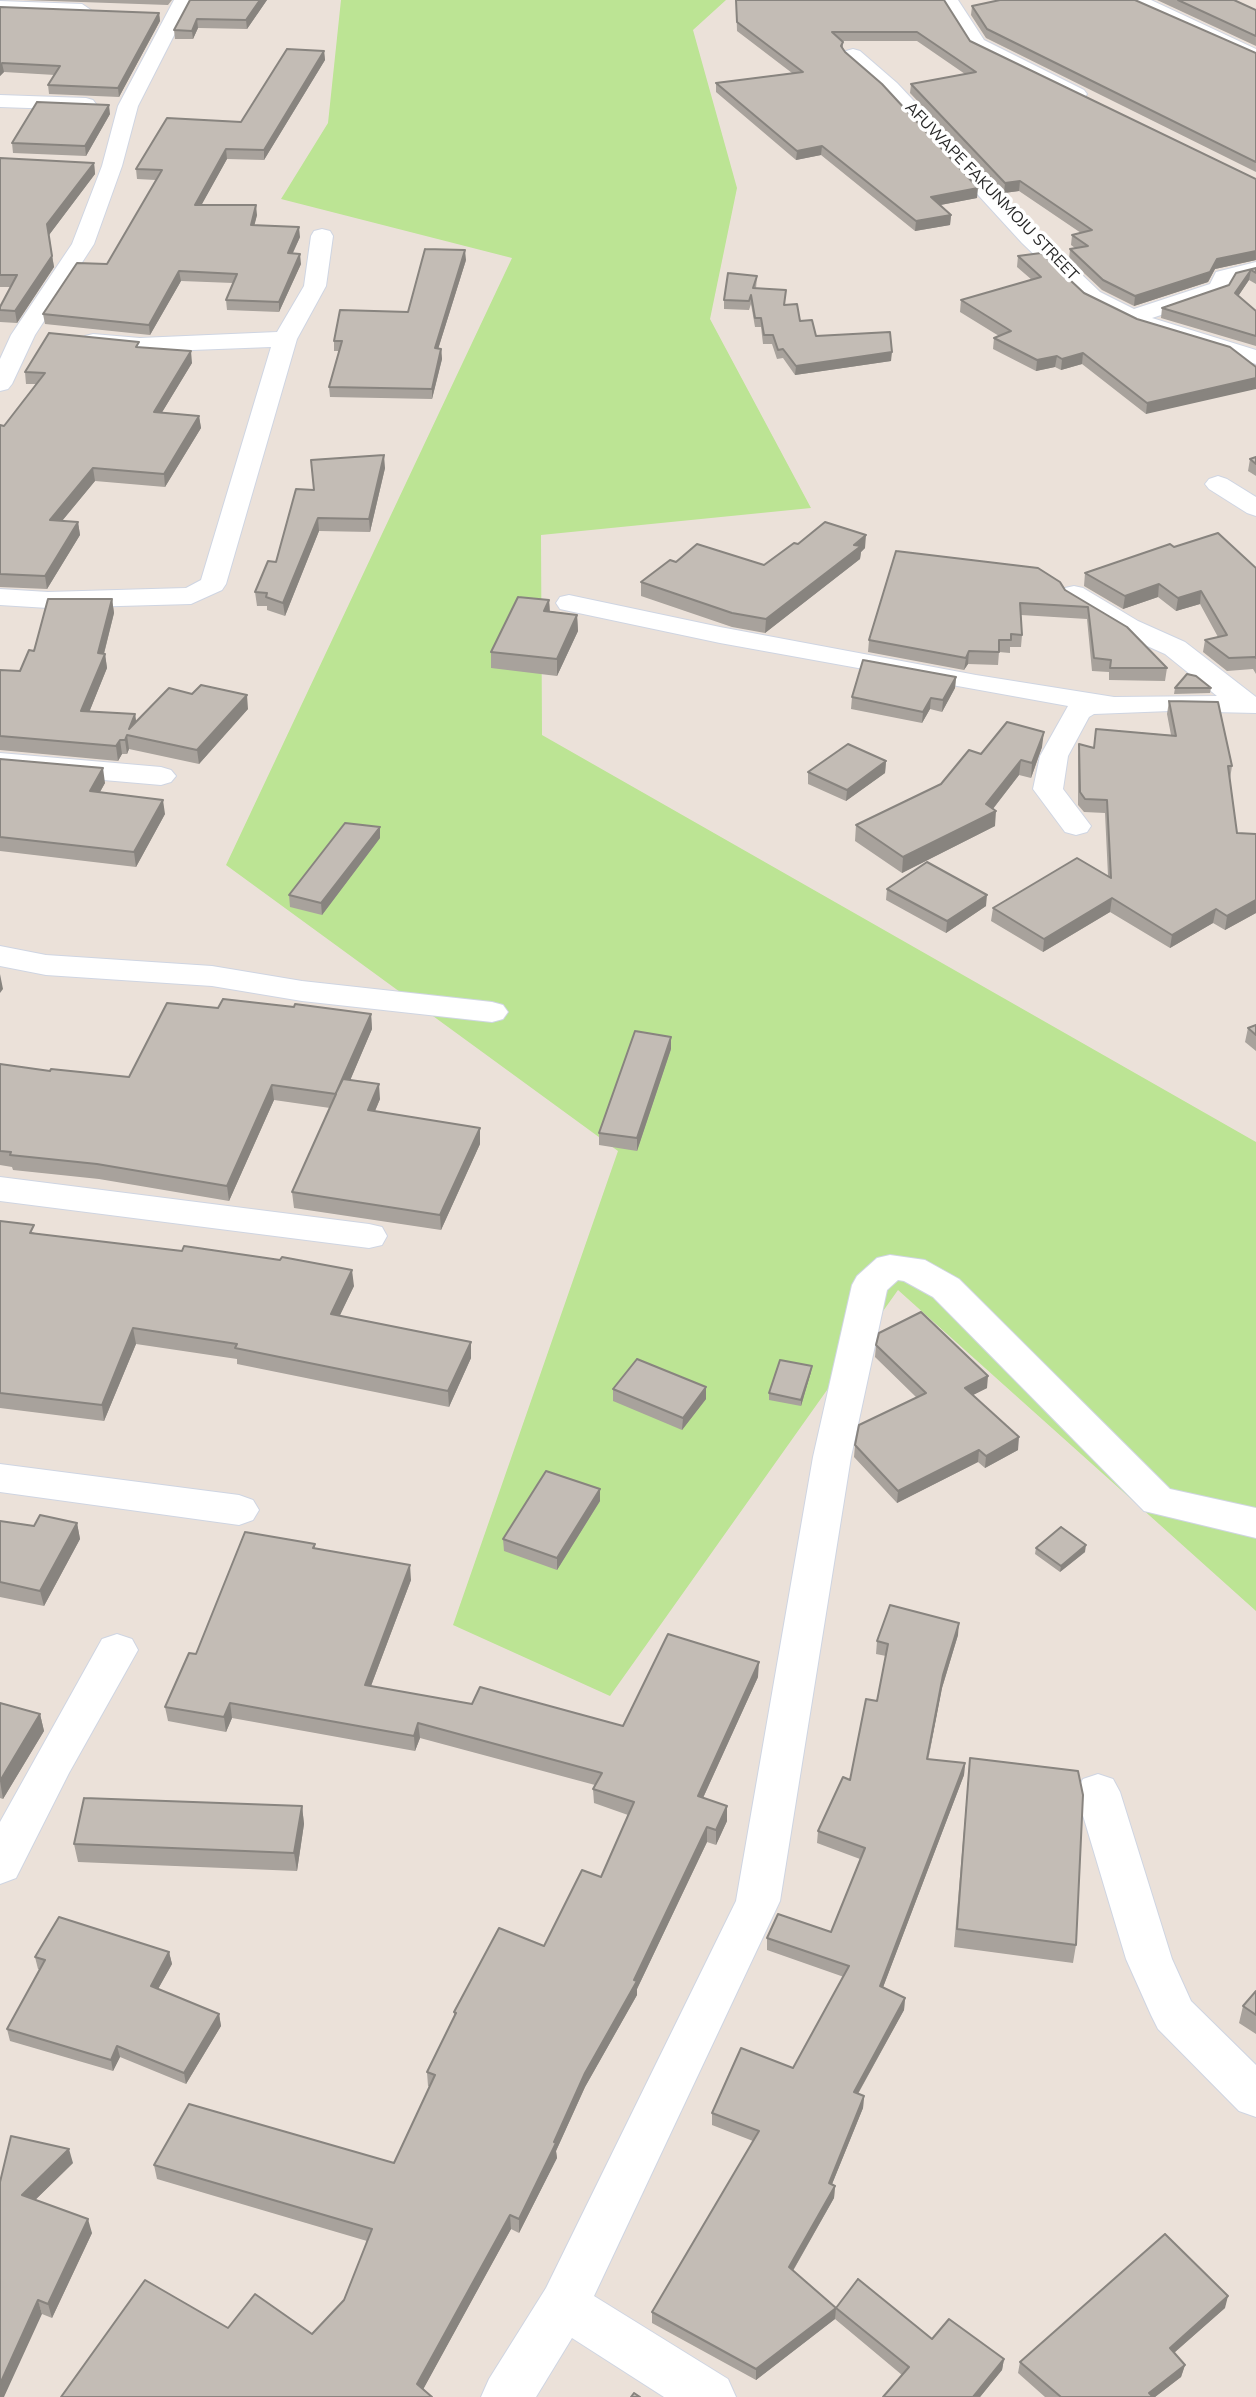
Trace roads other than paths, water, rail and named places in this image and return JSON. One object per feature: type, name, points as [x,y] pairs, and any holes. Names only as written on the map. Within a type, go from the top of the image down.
[{"type":"street","points":[[1136,0],[1256,55]]},
{"type":"street","points":[[952,5],[979,5]]},
{"type":"street","points":[[952,5],[977,44],[1098,104]]},
{"type":"street","points":[[0,7],[107,11]]},
{"type":"street","points":[[0,384],[11,333],[83,244],[112,166],[128,106],[172,9]]},
{"type":"street","name":"AFUWAPE FAKUNMOJU STREET","points":[[853,55],[890,87],[1030,238],[1092,297],[1133,317],[1256,358]]},
{"type":"street","points":[[0,100],[128,106]]},
{"type":"street","points":[[87,165],[112,166]]},
{"type":"street","points":[[0,597],[48,600],[191,596],[213,584],[285,340],[315,286],[322,236]]},
{"type":"street","points":[[1133,317],[1219,288],[1224,276],[1255,268]]},
{"type":"street","points":[[11,333],[49,337]]},
{"type":"street","points":[[75,340],[140,345],[285,340]]},
{"type":"street","points":[[1218,484],[1256,509]]},
{"type":"street","points":[[1074,594],[1128,627],[1175,648],[1251,705]]},
{"type":"street","points":[[569,603],[884,666],[1110,704]]},
{"type":"street","points":[[1076,826],[1048,789],[1054,756],[1078,712],[1088,706],[1110,704],[1251,705]]},
{"type":"street","points":[[0,762],[161,776]]},
{"type":"street","points":[[0,956],[46,965],[212,976],[302,991],[492,1012]]},
{"type":"street","points":[[0,1189],[369,1236]]},
{"type":"street","points":[[507,2397],[564,2305],[758,1900],[832,1457],[870,1284],[890,1266],[912,1269],[946,1288],[1158,1502],[1256,1523]]},
{"type":"street","points":[[0,1478],[239,1510]]},
{"type":"street","points":[[0,1865],[54,1761],[117,1650]]},
{"type":"street","points":[[1098,1791],[1149,1959],[1174,2015],[1256,2096]]},
{"type":"street","points":[[564,2305],[710,2397]]}]
